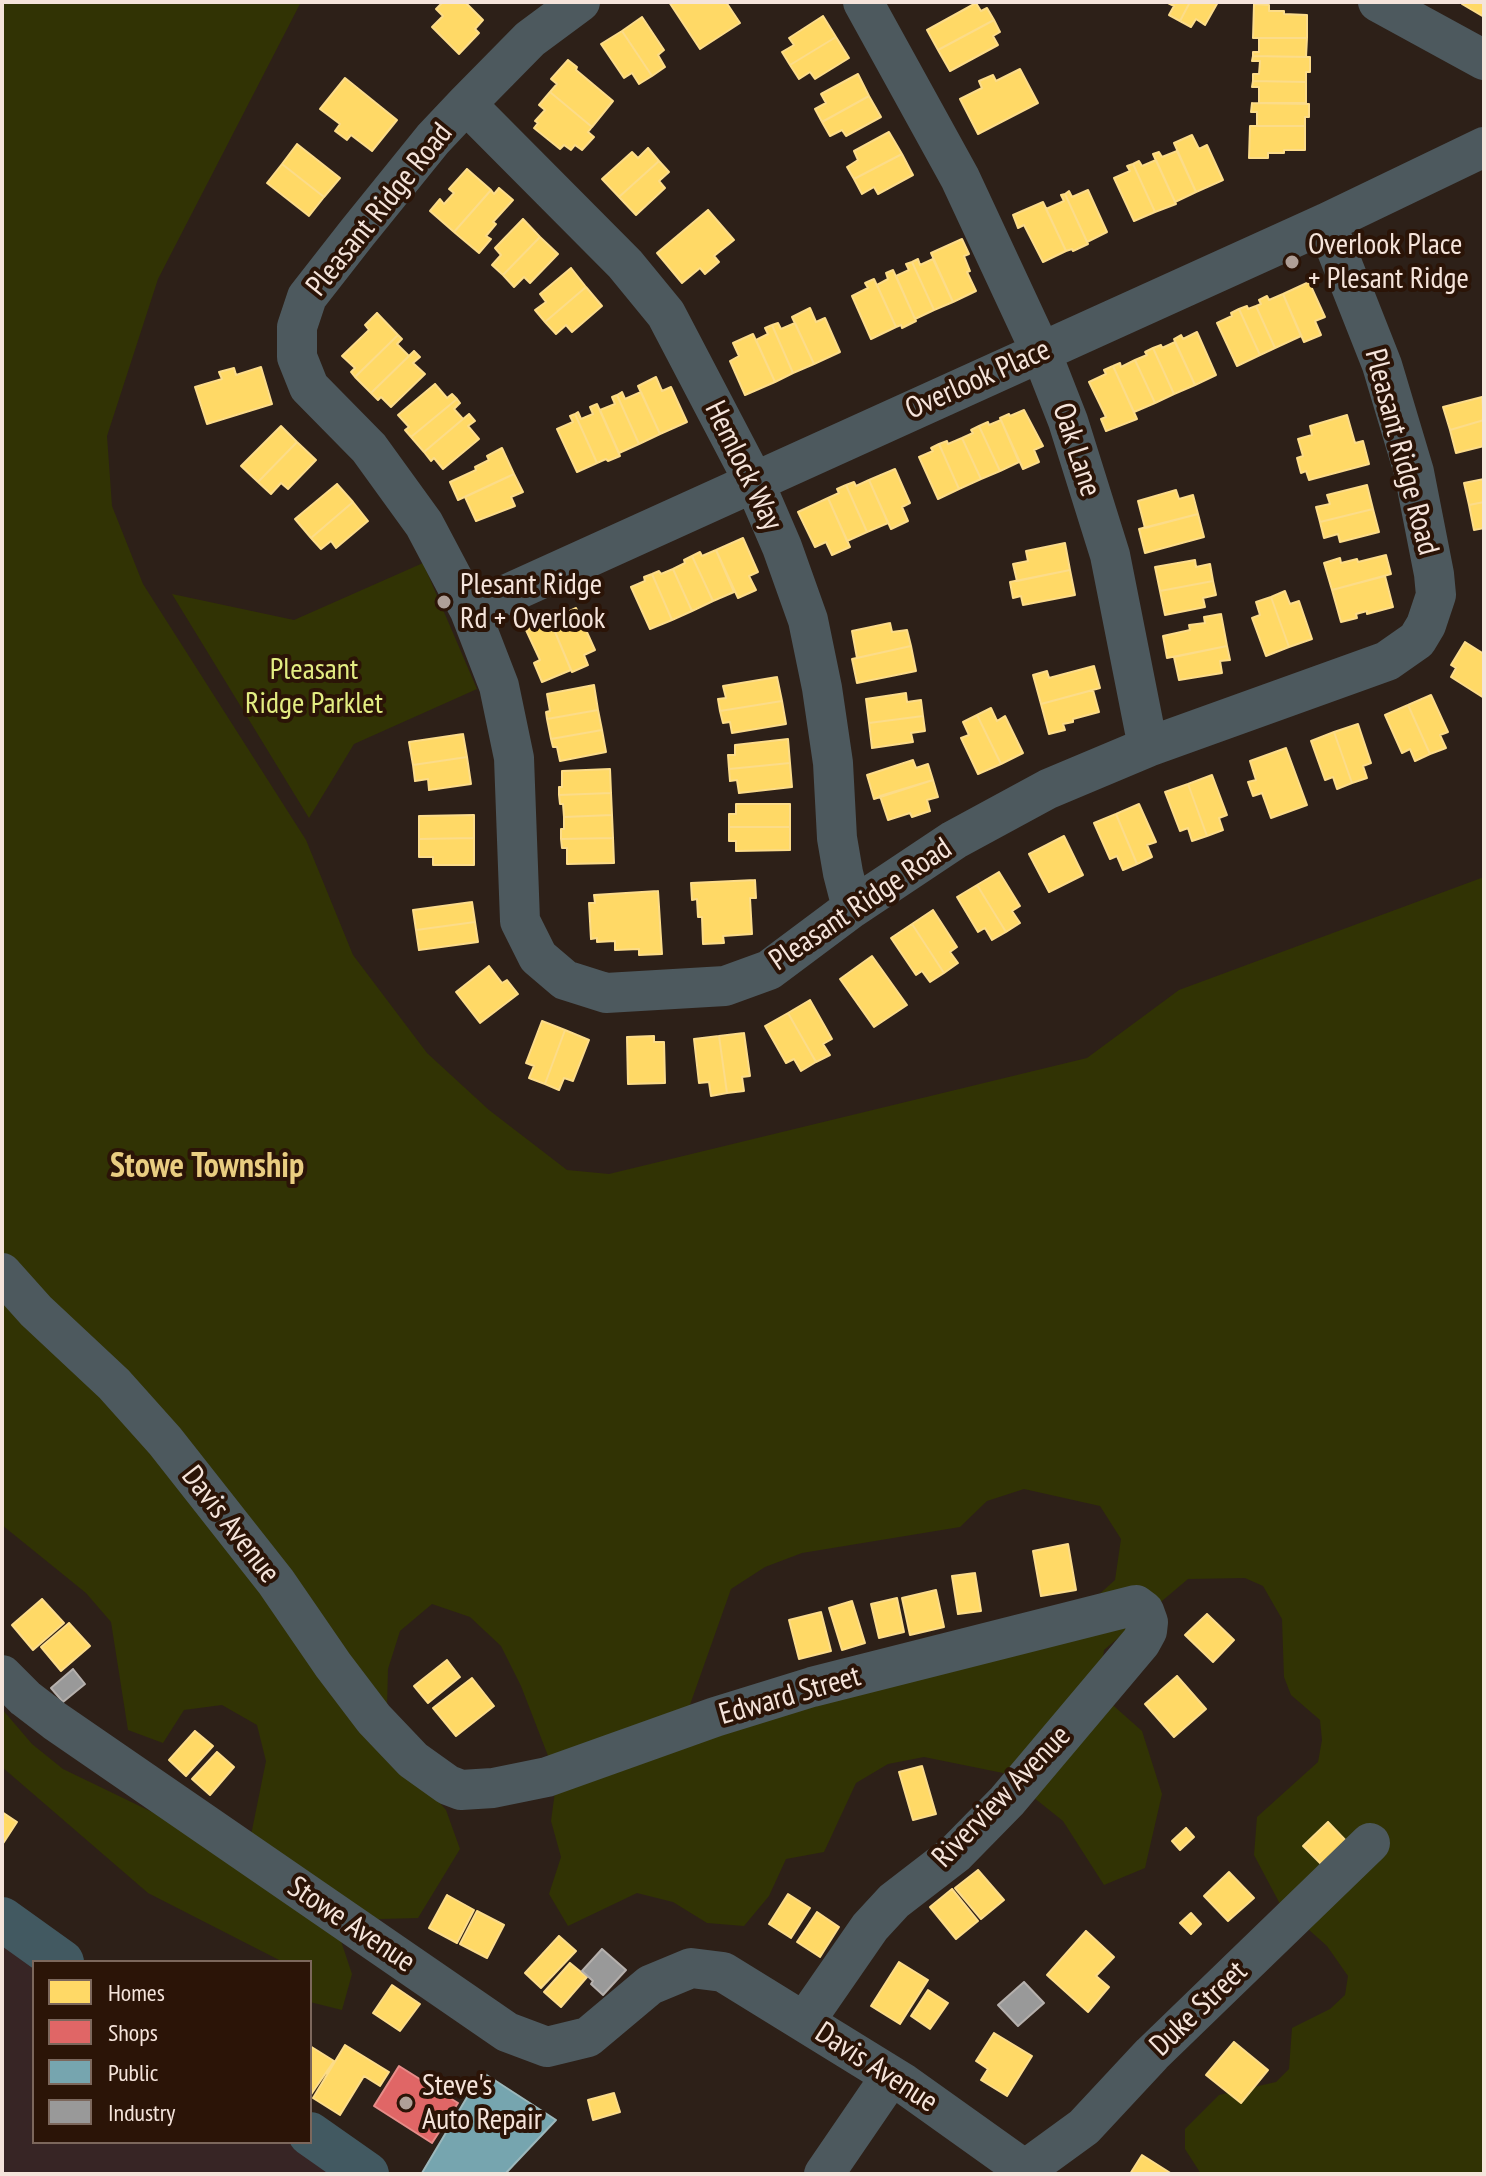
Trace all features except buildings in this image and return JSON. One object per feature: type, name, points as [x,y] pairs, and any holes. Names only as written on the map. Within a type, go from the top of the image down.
[{"type":"main road","points":[[2,1919],[59,1960]]},
{"type":"main road","points":[[312,2135],[367,2174]]},
{"type":"street","name":"Pleasant Ridge Road","points":[[580,2],[530,39],[433,139],[307,297],[297,327],[297,357],[309,387],[369,448],[424,524],[470,611],[499,686],[514,758],[520,921],[538,957],[565,980],[606,993],[725,986],[769,970],[852,908],[954,840],[1048,789],[1148,747],[1387,661],[1417,640],[1426,625],[1436,595],[1414,472],[1382,365],[1326,223]]},
{"type":"street","name":"Oak Lane","points":[[863,2],[960,178],[1041,352],[1068,421],[1110,555],[1148,747]]},
{"type":"street","points":[[1378,2],[1484,60]]},
{"type":"street","name":"Hemlock Way","points":[[466,104],[625,264],[666,314],[754,482],[808,620],[833,763],[837,838],[852,908]]},
{"type":"street","name":"Overlook Place","points":[[470,611],[1326,223],[1484,147]]},
{"type":"street","name":"Davis Avenue","points":[[2,1273],[36,1311],[114,1384],[165,1441],[276,1582],[374,1719],[413,1760],[448,1785]]},
{"type":"street","name":"Edward Street","points":[[448,1785],[461,1790],[493,1788],[547,1777],[715,1717],[812,1687],[1136,1605]]},
{"type":"street","name":"Riverview Avenue","points":[[805,2021],[870,1927],[894,1901],[955,1854],[1007,1801],[1141,1642],[1148,1622],[1144,1611],[1136,1605]]},
{"type":"street","name":"Stowe Avenue","points":[[2,1675],[55,1721],[507,2032],[547,2047],[588,2037],[650,1985],[691,1968],[723,1972]]},
{"type":"street","name":"Duke Street","points":[[1025,2172],[1084,2127],[1152,2054],[1370,1843]]},
{"type":"street","name":"Davis Avenue","points":[[723,1972],[891,2076],[1025,2172]]},
{"type":"street","points":[[824,2174],[891,2076]]},
{"type":"shaded area","points":[[2,1919],[33,1960],[32,2144],[312,2143],[367,2174],[2,2174]]},
{"type":"green space","points":[[2,2],[301,2],[158,279],[107,436],[112,506],[143,584],[306,840],[353,955],[427,1053],[489,1110],[567,1170],[609,1174],[1087,1058],[1179,990],[1484,877],[1484,2174],[1201,2174],[1185,2149],[1185,2129],[1219,2095],[1276,2082],[1289,2069],[1292,2028],[1330,2009],[1345,1995],[1348,1976],[1327,1946],[1280,1904],[1254,1855],[1257,1817],[1318,1762],[1322,1740],[1320,1720],[1291,1695],[1284,1677],[1282,1619],[1263,1586],[1245,1578],[1188,1579],[1104,1650],[1098,1692],[1142,1731],[1162,1794],[1145,1868],[1104,1885],[1063,1821],[1003,1773],[924,1757],[888,1764],[856,1783],[824,1852],[786,1859],[769,1896],[744,1926],[707,1923],[673,1902],[637,1893],[568,1926],[549,1894],[561,1857],[551,1821],[556,1784],[1095,1598],[1115,1580],[1121,1539],[1100,1506],[1024,1489],[987,1501],[960,1527],[802,1553],[765,1567],[731,1589],[686,1716],[552,1766],[521,1686],[501,1646],[470,1617],[432,1604],[400,1631],[388,1669],[387,1708],[392,1748],[446,1810],[460,1849],[418,1918],[380,1919],[341,1941],[352,1974],[342,2010],[312,2002],[312,1960],[279,1960],[148,1893],[2,1767],[2,1709],[32,1744],[63,1769],[212,1841],[250,1840],[266,1761],[257,1725],[222,1705],[184,1710],[163,1743],[128,1730],[111,1622],[86,1593],[2,1525]]},
{"type":"green space","name":"Pleasant Ridge Parklet","points":[[423,563],[477,689],[354,744],[309,818],[172,594],[294,620]]},
{"type":"place","name":"Overlook Place + Plesant Ridge","points":[[1292,262]]},
{"type":"place","name":"Plesant Ridge Rd + Overlook","points":[[444,602]]},
{"type":"place","name":"Steve's Auto Repair","points":[[406,2103]]},
{"type":"district","name":"Stowe Township","points":[[207,1167]]}]
